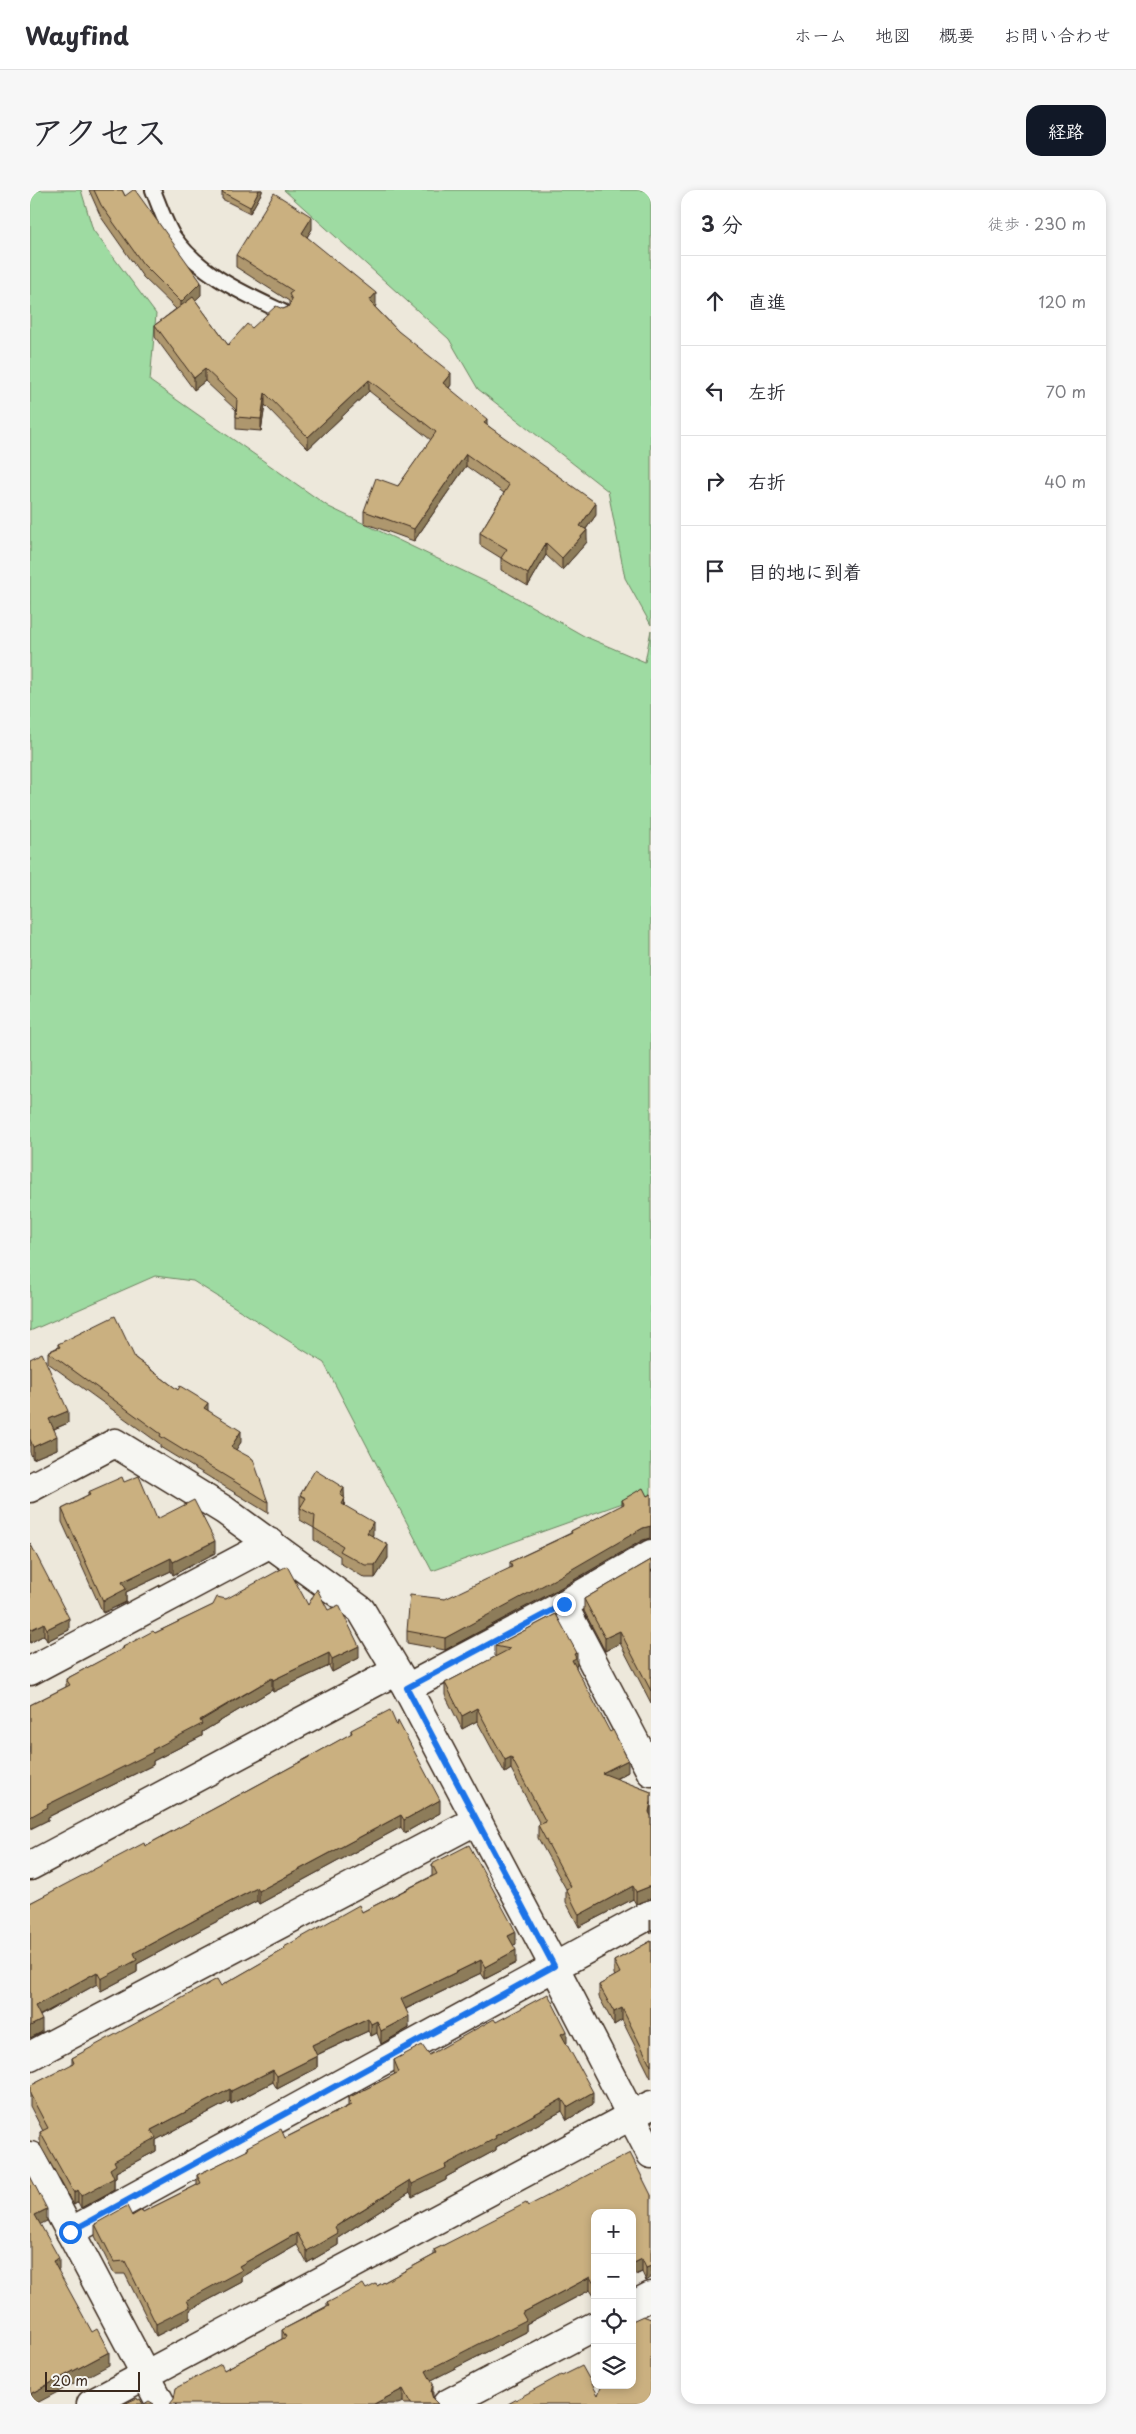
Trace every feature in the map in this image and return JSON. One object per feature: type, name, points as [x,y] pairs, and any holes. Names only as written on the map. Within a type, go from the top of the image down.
[{"type":"street","points":[[30,1488],[116,1444],[224,1510],[361,1610],[402,1680],[554,1966],[641,2111],[651,2154]]},
{"type":"street","points":[[30,1671],[271,1543]]},
{"type":"street","points":[[30,1866],[402,1680],[564,1604],[651,1554]]},
{"type":"street","points":[[564,1604],[651,1772]]},
{"type":"street","points":[[30,2056],[477,1820]]},
{"type":"street","points":[[70,2232],[651,1914]]},
{"type":"street","points":[[91,2404],[641,2111]]},
{"type":"street","points":[[30,2156],[160,2404]]},
{"type":"street","points":[[636,2304],[651,2296]]},
{"type":"street","points":[[447,2404],[591,2328]]},
{"type":"lane","points":[[153,190],[173,236],[197,262],[233,288],[283,312]]},
{"type":"green space","points":[[30,190],[81,190],[93,230],[156,314],[150,381],[329,507],[503,590],[584,636],[645,662],[651,630],[651,1495],[631,1500],[432,1571],[324,1363],[193,1281],[155,1276],[30,1331]]},
{"type":"green space","points":[[284,190],[651,190],[651,625],[625,578],[608,491],[478,389],[449,339]]},
{"type":"building","points":[[94,190],[122,190],[125,196],[135,190],[201,282],[181,302],[143,264],[101,205]]},
{"type":"building","points":[[223,190],[259,190],[250,207],[222,192]]},
{"type":"building","points":[[274,193],[312,217],[302,233],[376,293],[369,301],[398,331],[451,373],[443,383],[487,419],[484,423],[596,503],[580,526],[587,530],[562,558],[546,543],[528,574],[501,558],[507,549],[480,533],[509,485],[466,454],[414,529],[364,511],[376,478],[398,486],[436,432],[369,380],[308,437],[265,393],[261,419],[236,417],[237,399],[205,369],[194,378],[155,325],[193,297],[228,345],[247,324],[252,328],[276,306],[283,309],[288,307],[292,300],[289,294],[293,291],[236,255]]},
{"type":"building","points":[[115,1316],[135,1358],[178,1390],[180,1386],[208,1403],[204,1408],[241,1431],[231,1447],[253,1459],[268,1502],[160,1436],[161,1434],[48,1352],[60,1347],[58,1344]]},
{"type":"building","points":[[42,1353],[68,1411],[49,1419],[57,1436],[33,1447],[30,1439],[30,1359]]},
{"type":"building","points":[[315,1470],[344,1488],[340,1495],[345,1498],[342,1504],[373,1522],[367,1533],[388,1545],[375,1565],[365,1565],[340,1551],[343,1546],[314,1528],[315,1516],[300,1508],[306,1498],[300,1495]]},
{"type":"building","points":[[139,1476],[157,1519],[194,1500],[215,1541],[173,1562],[171,1558],[122,1582],[126,1589],[103,1601],[62,1509],[90,1495],[88,1492],[122,1477],[124,1482]]},
{"type":"building","points":[[643,1488],[647,1496],[651,1494],[651,1526],[643,1528],[555,1579],[445,1638],[407,1631],[410,1595],[445,1599],[512,1567],[510,1562],[572,1533],[571,1531],[624,1504],[622,1500]]},
{"type":"building","points":[[30,1543],[69,1618],[47,1629],[44,1623],[30,1630]]},
{"type":"building","points":[[651,1560],[651,1691],[620,1631],[605,1638],[584,1599]]},
{"type":"building","points":[[287,1566],[308,1605],[317,1589],[328,1610],[339,1605],[359,1646],[332,1659],[329,1653],[273,1680],[272,1678],[200,1720],[202,1724],[152,1750],[153,1752],[47,1805],[48,1807],[30,1817],[30,1705],[70,1685],[66,1679],[123,1647],[153,1631],[155,1633],[213,1605],[217,1597],[226,1599]]},
{"type":"building","points":[[556,1614],[577,1653],[574,1654],[576,1658],[572,1660],[610,1732],[613,1730],[628,1760],[602,1773],[651,1792],[649,1812],[651,1816],[651,1886],[636,1892],[633,1886],[579,1915],[566,1889],[571,1887],[538,1825],[546,1822],[511,1757],[505,1760],[477,1708],[462,1716],[445,1683],[510,1649],[495,1646]]},
{"type":"building","points":[[390,1710],[397,1726],[398,1721],[440,1800],[404,1820],[401,1815],[259,1891],[257,1888],[206,1914],[134,1953],[137,1960],[101,1979],[97,1972],[35,2006],[42,2020],[30,2026],[30,1903],[144,1843],[145,1846],[302,1761],[352,1733],[351,1730]]},
{"type":"building","points":[[469,1845],[516,1932],[508,1936],[516,1950],[485,1967],[481,1960],[401,1999],[409,2016],[381,2031],[377,2021],[371,2024],[368,2018],[312,2045],[317,2056],[277,2076],[273,2070],[231,2091],[230,2089],[151,2130],[156,2138],[114,2161],[116,2165],[110,2169],[114,2178],[81,2196],[78,2190],[74,2193],[40,2132],[48,2128],[30,2094],[30,2086],[74,2063],[72,2058],[217,1979],[221,1986],[285,1949],[284,1947],[359,1905],[362,1912],[437,1874],[432,1864]]},
{"type":"building","points":[[651,1941],[651,2066],[622,2008],[614,2012],[599,1985],[620,1973],[614,1961]]},
{"type":"building","points":[[548,1994],[567,2031],[561,2034],[593,2092],[567,2107],[562,2099],[495,2136],[496,2138],[445,2165],[446,2168],[412,2184],[410,2180],[335,2227],[338,2233],[307,2251],[297,2233],[239,2266],[242,2270],[187,2300],[190,2307],[156,2324],[125,2261],[114,2262],[95,2224],[127,2206],[132,2216],[142,2210],[143,2212],[201,2183],[197,2175],[248,2150],[247,2147],[281,2129],[285,2138],[351,2105],[348,2098],[399,2072],[394,2060],[422,2045],[429,2055],[494,2019],[496,2022]]},
{"type":"building","points":[[630,2153],[651,2195],[651,2266],[646,2268],[642,2259],[636,2262],[636,2209],[591,2209],[591,2279],[590,2277],[522,2313],[526,2320],[426,2371],[433,2384],[431,2392],[433,2399],[438,2404],[411,2404],[403,2389],[374,2404],[170,2404],[174,2399],[176,2388],[221,2364],[224,2370],[286,2337],[282,2330],[329,2306],[327,2303],[363,2284],[366,2289],[376,2284],[377,2286],[436,2254],[434,2250],[526,2203],[528,2206]]},
{"type":"building","points":[[30,2176],[47,2209],[35,2215],[59,2258],[53,2261],[92,2332],[97,2329],[109,2352],[30,2394]]},
{"type":"building","points":[[643,2316],[651,2319],[651,2404],[508,2404],[561,2375],[582,2366],[591,2382],[591,2389],[595,2389],[598,2395],[600,2389],[636,2389],[636,2319]]},
{"type":"building","points":[[137,2398],[143,2404],[124,2404]]},
{"type":"route","points":[[70,2232],[554,1966],[407,1688],[564,1604]]}]
